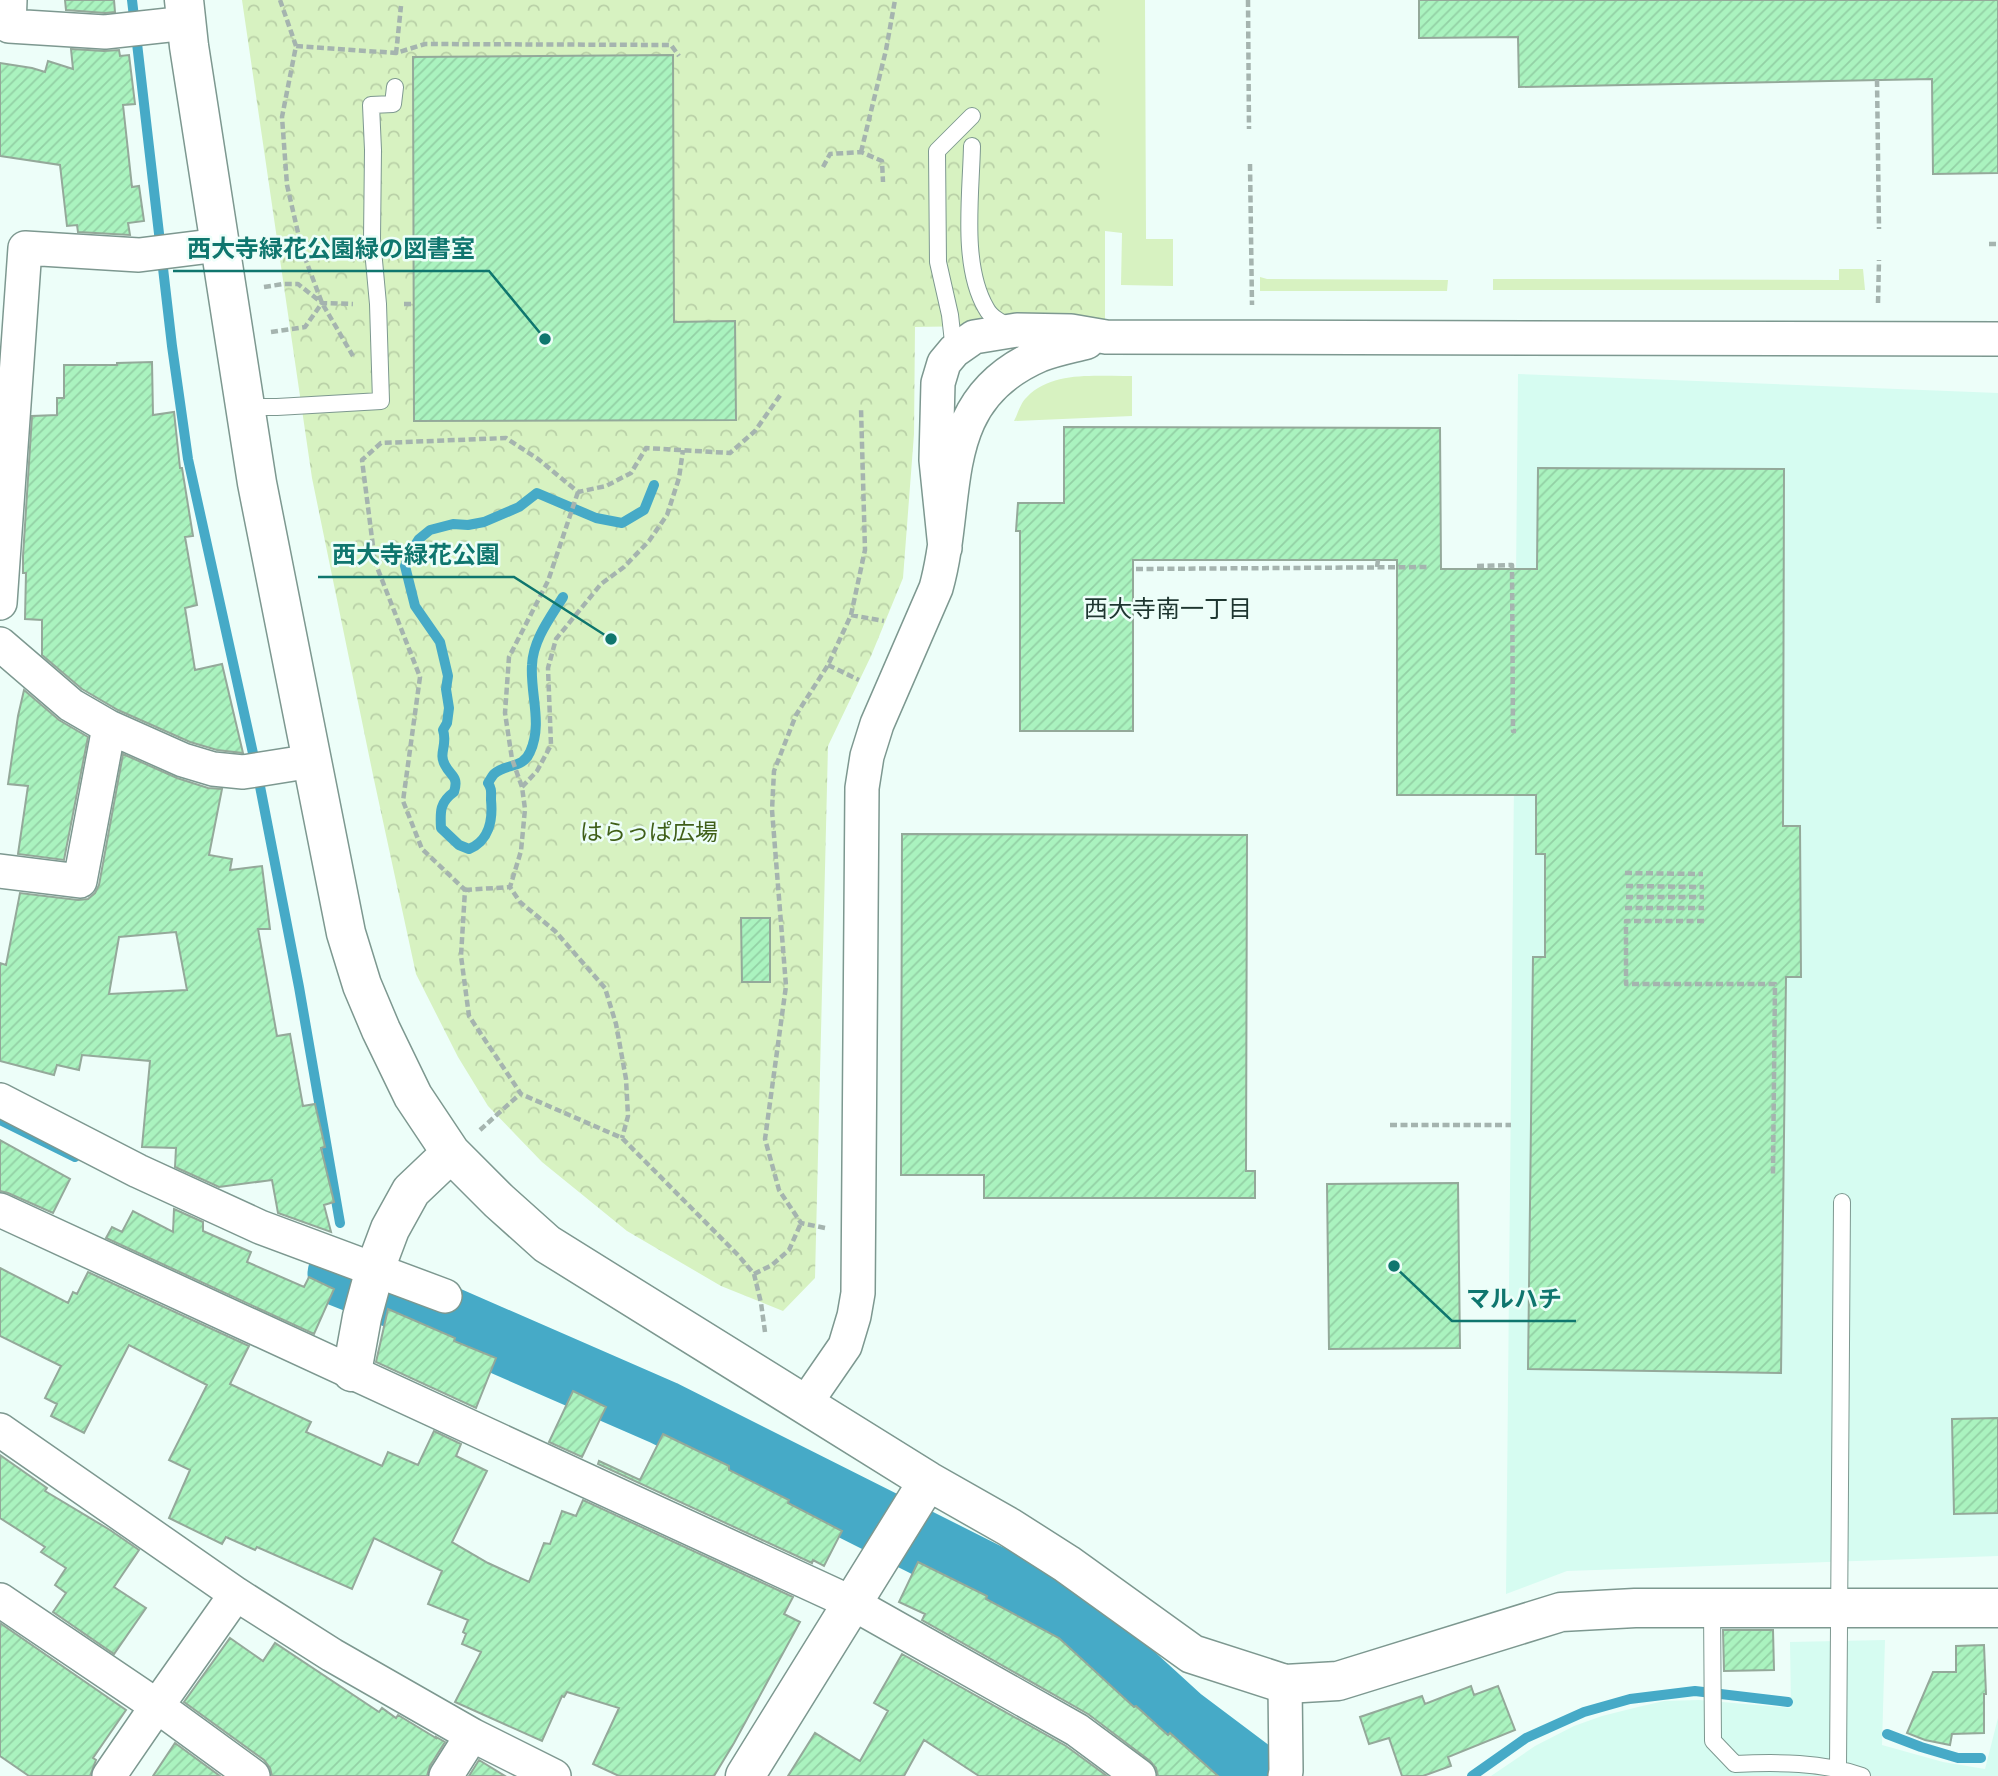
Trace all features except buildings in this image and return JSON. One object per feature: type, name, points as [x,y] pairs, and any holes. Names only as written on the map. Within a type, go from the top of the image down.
[{"type":"street","points":[[10,0],[9,26],[105,33],[131,29],[185,12],[257,483],[346,933],[362,985],[413,1096],[465,1142],[499,1201],[547,1244],[805,1404],[920,1492],[1009,1527],[1067,1564],[1192,1654],[1285,1684],[1338,1681],[1561,1612],[1636,1608],[1998,1608]]},
{"type":"street","points":[[0,603],[25,248],[139,255],[219,245]]},
{"type":"street","points":[[959,334],[1017,330],[1070,331],[1106,337],[1998,339]]},
{"type":"street","points":[[959,334],[989,344],[1023,347],[1043,354]]},
{"type":"street","points":[[945,548],[936,460],[938,383],[944,363],[959,334]]},
{"type":"street","points":[[805,1404],[845,1346],[858,1293],[862,788],[877,724],[936,588],[942,568],[957,455],[962,433],[972,411],[997,382],[1018,366],[1043,354],[1106,337]]},
{"type":"street","points":[[0,644],[71,705],[109,727],[183,760],[213,769],[243,772],[312,761]]},
{"type":"street","points":[[0,871],[80,881],[109,727]]},
{"type":"street","points":[[0,1100],[138,1171],[248,1222],[374,1272],[445,1296]]},
{"type":"street","points":[[352,1372],[362,1317],[374,1272],[390,1229],[411,1191],[465,1142]]},
{"type":"street","points":[[0,1210],[852,1603],[1077,1730],[1139,1776]]},
{"type":"street","points":[[0,1430],[236,1594],[332,1655],[472,1735],[554,1776]]},
{"type":"street","points":[[745,1776],[920,1492]]},
{"type":"street","points":[[109,1776],[236,1594]]},
{"type":"street","points":[[0,1600],[157,1706],[253,1776]]},
{"type":"street","points":[[1285,1684],[1288,1774]]},
{"type":"street","points":[[446,1776],[472,1735]]},
{"type":"lane","points":[[244,407],[381,401],[378,304],[372,239],[371,105],[393,104],[395,87]]},
{"type":"lane","points":[[959,334],[939,262],[937,151],[972,116]]},
{"type":"lane","points":[[972,146],[970,246],[974,278],[986,310],[998,321],[1017,330]]},
{"type":"lane","points":[[1838,1768],[1842,1202]]},
{"type":"lane","points":[[1712,1608],[1713,1741],[1735,1764],[1838,1768],[1862,1776]]},
{"type":"path","points":[[280,0],[296,46],[282,117],[287,185],[302,250],[322,303],[381,401]]},
{"type":"path","points":[[861,152],[886,50],[895,0]]},
{"type":"path","points":[[1248,0],[1249,129]]},
{"type":"path","points":[[395,87],[401,6]]},
{"type":"path","points":[[296,46],[396,53],[425,44],[671,44],[679,56]]},
{"type":"path","points":[[1877,80],[1878,229]]},
{"type":"path","points":[[823,167],[830,154],[861,152],[882,161],[883,182]]},
{"type":"path","points":[[1250,164],[1252,305]]},
{"type":"path","points":[[1989,244],[1998,244]]},
{"type":"path","points":[[1878,303],[1879,260]]},
{"type":"path","points":[[256,288],[298,284],[322,303]]},
{"type":"path","points":[[263,333],[305,327],[322,303]]},
{"type":"path","points":[[578,492],[606,486],[631,473],[646,448],[730,453],[755,431],[781,394]]},
{"type":"path","points":[[830,1229],[801,1223],[779,1190],[765,1139],[786,986],[772,810],[774,771],[796,715],[828,665],[850,615],[864,550],[861,408]]},
{"type":"path","points":[[510,887],[465,890],[422,849],[403,801],[420,677],[375,562],[362,460],[382,443],[506,438],[538,459],[578,492]]},
{"type":"path","points":[[522,787],[537,771],[551,745],[548,667],[555,639],[601,584],[624,567],[649,541],[667,515],[679,478],[683,450]]},
{"type":"path","points":[[510,887],[521,851],[525,809],[522,787],[512,759],[505,713],[509,657],[548,581],[578,492]]},
{"type":"path","points":[[1377,567],[1378,560]]},
{"type":"path","points":[[1477,566],[1512,565],[1513,731],[1516,731]]},
{"type":"path","points":[[1136,569],[1430,567]]},
{"type":"path","points":[[850,615],[895,623]]},
{"type":"path","points":[[828,665],[866,684]]},
{"type":"path","points":[[1625,873],[1703,874]]},
{"type":"path","points":[[1626,886],[1704,887]]},
{"type":"path","points":[[510,887],[520,902],[555,930],[605,988],[616,1024],[626,1079],[628,1116],[622,1138]]},
{"type":"path","points":[[465,890],[461,956],[469,1016],[521,1094],[622,1138],[754,1274],[765,1332]]},
{"type":"path","points":[[1626,897],[1704,897]]},
{"type":"path","points":[[1625,908],[1704,908]]},
{"type":"path","points":[[1704,921],[1626,921],[1626,984],[1775,984],[1773,1174]]},
{"type":"path","points":[[465,1142],[521,1094]]},
{"type":"path","points":[[1390,1125],[1511,1125]]},
{"type":"path","points":[[754,1274],[772,1265],[789,1250],[801,1223]]},
{"type":"shaded area","points":[[1518,374],[1998,393],[1998,1556],[1567,1571],[1506,1594]]},
{"type":"shaded area","points":[[1885,1640],[1882,1745],[1943,1762],[1985,1769],[1998,1718],[1998,1776],[1491,1776],[1535,1746],[1574,1726],[1602,1716],[1664,1701],[1699,1700],[1791,1708],[1790,1642]]},
{"type":"green space","name":"はらっぱ広場","points":[[242,0],[1105,0],[1105,324],[915,327],[914,434],[903,578],[871,656],[828,746],[815,1278],[783,1311],[721,1286],[627,1231],[542,1162],[488,1106],[458,1057],[416,974],[312,478]]},
{"type":"green space","points":[[1105,0],[1145,0],[1146,239],[1173,239],[1173,286],[1121,285],[1122,233],[1105,231]]},
{"type":"green space","points":[[1839,269],[1863,269],[1865,290],[1493,290],[1493,279],[1839,280]]},
{"type":"green space","points":[[1260,277],[1448,280],[1447,291],[1260,291]]},
{"type":"green space","points":[[1132,376],[1132,416],[1014,421],[1025,399],[1050,382],[1076,377]]},
{"type":"waterway","points":[[132,0],[172,346],[188,459],[258,776],[299,987],[340,1223]]},
{"type":"waterway","points":[[563,597],[543,630],[533,656],[536,731],[530,752],[519,764],[499,771],[491,778],[488,783],[491,791],[488,829],[481,841],[469,849],[459,845],[441,828],[442,807],[454,792],[456,783],[442,757],[443,730],[449,708],[446,689],[448,676],[440,642],[415,606],[405,566],[410,553],[419,539],[430,530],[453,524],[484,522],[519,507],[537,493],[596,518],[622,523],[644,510],[654,485]]},
{"type":"waterway","points":[[0,1120],[75,1157]]},
{"type":"waterway","points":[[340,1274],[664,1413],[1000,1582],[1062,1616],[1180,1719],[1256,1776]]},
{"type":"waterway","points":[[1472,1776],[1526,1738],[1584,1712],[1630,1699],[1695,1691],[1788,1702]]},
{"type":"waterway","points":[[1887,1734],[1958,1758],[1981,1758]]},
{"type":"place","name":"西大寺緑花公園緑の図書室","points":[[545,339]]},
{"type":"place","name":"西大寺緑花公園","points":[[611,639]]},
{"type":"place","name":"マルハチ","points":[[1394,1266]]},
{"type":"district","name":"西大寺南一丁目","points":[[1168,609]]}]
